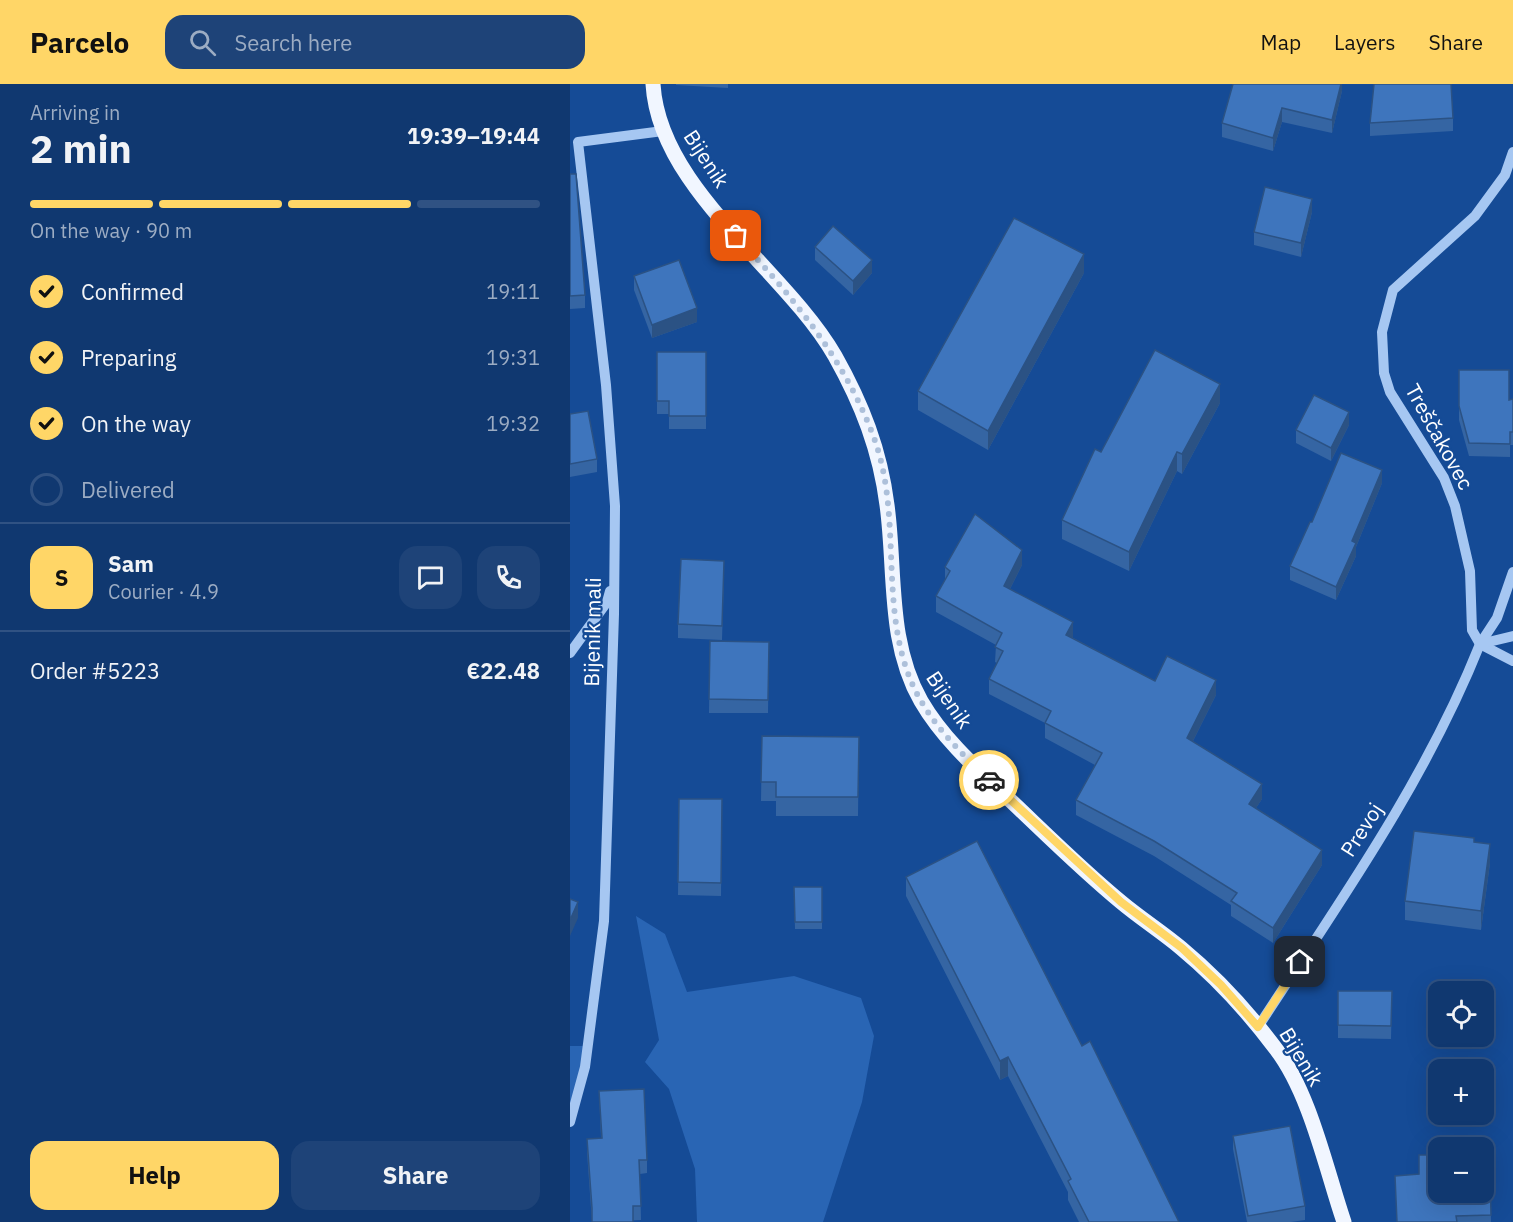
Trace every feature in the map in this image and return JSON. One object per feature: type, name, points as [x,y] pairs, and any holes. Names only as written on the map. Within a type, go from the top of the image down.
[{"type":"main road","name":"Bijenik","points":[[653,84],[654,98],[663,131],[678,159],[722,221],[778,281],[833,354],[867,423],[879,456],[887,505],[901,654],[922,703],[955,746],[990,781],[1121,902],[1182,948],[1221,985],[1258,1027],[1284,1060],[1302,1096],[1344,1222]]},
{"type":"street","name":"Bijenik mali","points":[[570,1122],[585,1067],[604,921],[615,506],[606,385],[574,142],[663,131]]},
{"type":"street","name":"Treščakovec","points":[[1480,644],[1472,630],[1470,571],[1455,506],[1444,478],[1390,392],[1384,373],[1382,332],[1393,290],[1475,216],[1505,175],[1513,152]]},
{"type":"street","name":"Prevoj","points":[[1258,1027],[1402,804],[1461,693],[1480,644],[1497,618],[1513,572]]},
{"type":"street","points":[[570,653],[607,602],[614,579]]},
{"type":"street","points":[[1480,644],[1513,636]]},
{"type":"street","points":[[1480,644],[1513,661]]},
{"type":"shaded area","points":[[636,916],[665,934],[687,992],[794,976],[861,998],[874,1036],[862,1102],[823,1222],[697,1222],[695,1169],[669,1089],[645,1062],[659,1040]]},
{"type":"shaded area","points":[[570,1046],[586,1046],[570,1115]]},
{"type":"building","points":[[1233,84],[1341,84],[1332,120],[1282,108],[1273,138],[1222,123]]},
{"type":"building","points":[[1374,84],[1451,84],[1453,118],[1370,123]]},
{"type":"building","points":[[570,174],[576,174],[585,295],[570,296]]},
{"type":"building","points":[[1265,187],[1312,199],[1301,243],[1254,232]]},
{"type":"building","points":[[1014,218],[1084,254],[988,431],[918,391]]},
{"type":"building","points":[[833,226],[872,260],[853,281],[815,247]]},
{"type":"building","points":[[679,260],[697,308],[652,325],[634,276]]},
{"type":"building","points":[[1155,350],[1220,384],[1182,454],[1177,452],[1129,552],[1062,520],[1095,449],[1101,452]]},
{"type":"building","points":[[657,352],[706,352],[706,416],[669,416],[669,401],[657,401]]},
{"type":"building","points":[[1459,370],[1509,370],[1509,400],[1513,399],[1513,432],[1510,432],[1510,444],[1469,443],[1459,406]]},
{"type":"building","points":[[1314,395],[1349,412],[1331,448],[1296,430]]},
{"type":"building","points":[[588,411],[597,459],[570,464],[570,414]]},
{"type":"building","points":[[1341,453],[1382,470],[1352,541],[1356,543],[1336,587],[1290,566],[1312,522]]},
{"type":"building","points":[[975,514],[1022,550],[1004,586],[1073,622],[1066,635],[1155,681],[1167,656],[1216,680],[1187,738],[1262,784],[1249,804],[1322,850],[1273,928],[1231,901],[1237,893],[1154,841],[1076,800],[1102,753],[1045,723],[1051,711],[989,679],[1003,651],[995,647],[1002,633],[936,596],[950,571],[945,567]]},
{"type":"building","points":[[681,559],[724,561],[722,626],[678,624]]},
{"type":"building","points":[[710,641],[769,642],[768,700],[709,699]]},
{"type":"building","points":[[762,736],[859,737],[858,797],[776,797],[776,782],[761,782]]},
{"type":"building","points":[[679,799],[722,799],[721,883],[678,882]]},
{"type":"building","points":[[1414,831],[1474,838],[1474,842],[1490,844],[1481,911],[1405,901]]},
{"type":"building","points":[[977,841],[1082,1046],[1090,1041],[1179,1222],[1089,1222],[1068,1181],[1071,1179],[1008,1057],[1000,1061],[906,877]]},
{"type":"building","points":[[794,887],[822,887],[822,922],[795,922]]},
{"type":"building","points":[[570,899],[578,902],[570,920]]},
{"type":"building","points":[[1338,991],[1392,991],[1391,1026],[1338,1025]]},
{"type":"building","points":[[644,1089],[647,1160],[639,1160],[641,1206],[633,1206],[633,1222],[592,1222],[587,1139],[602,1138],[599,1091]]},
{"type":"building","points":[[1290,1126],[1305,1206],[1248,1216],[1233,1136]]},
{"type":"building","points":[[1419,1155],[1428,1155],[1428,1203],[1491,1203],[1491,1215],[1456,1216],[1457,1222],[1397,1222],[1395,1176],[1419,1174]]},
{"type":"way so far","points":[[736,236],[778,281],[833,354],[864,415],[874,439],[882,470],[898,634],[901,654],[909,678],[922,703],[939,726],[955,746],[989,780]]},
{"type":"route","points":[[989,780],[1121,902],[1182,948],[1221,985],[1258,1027],[1300,962]]}]
